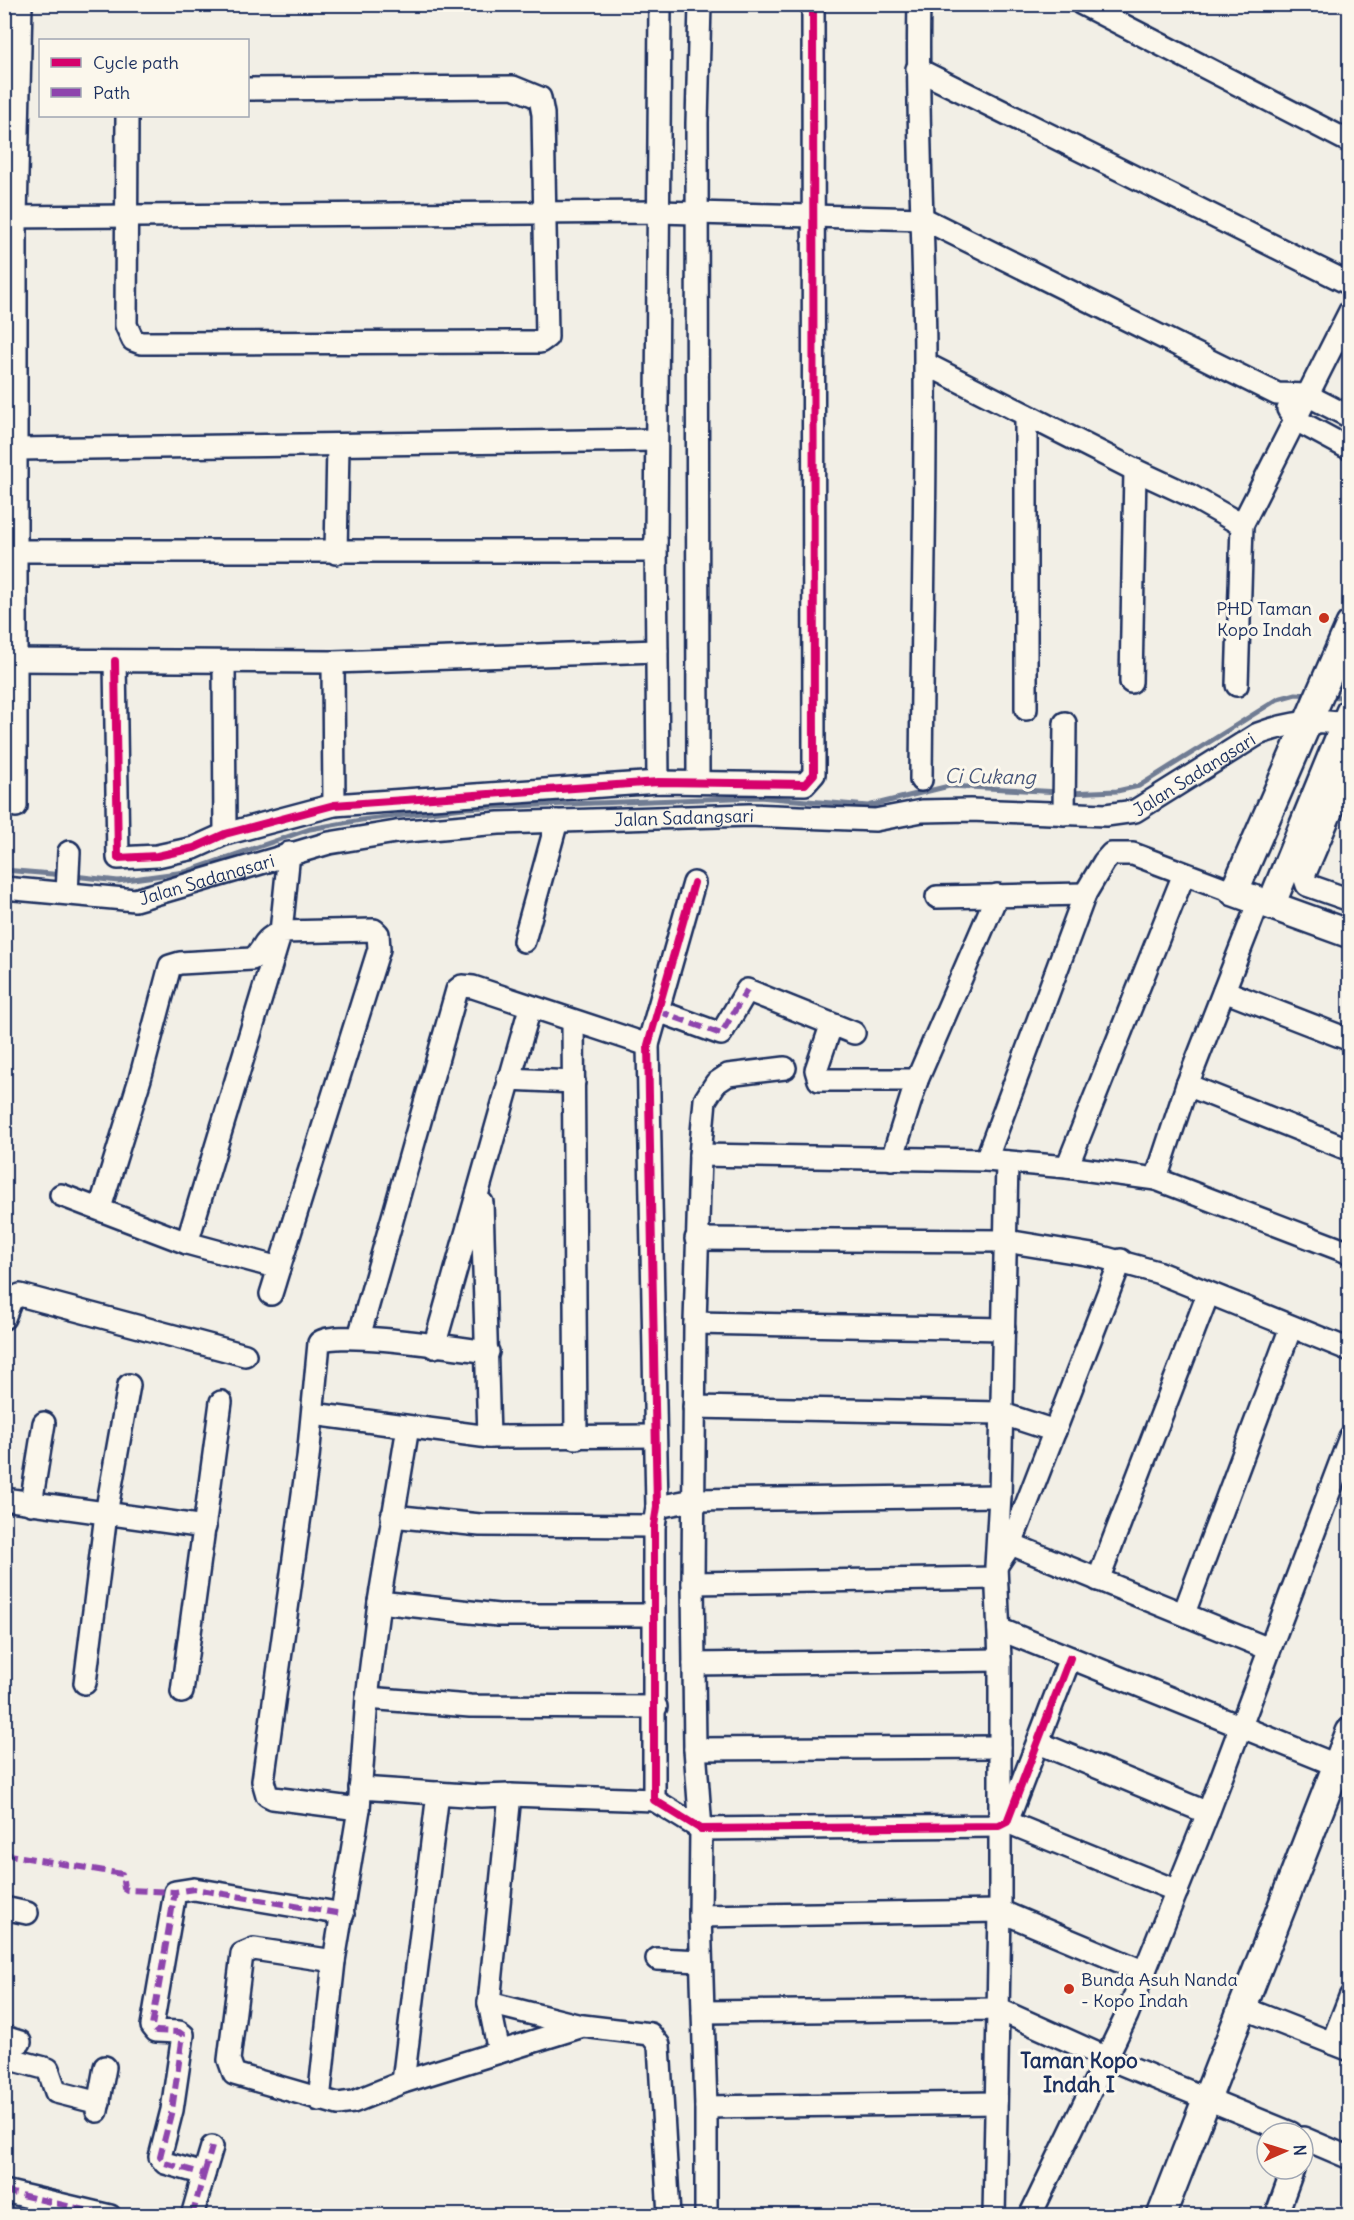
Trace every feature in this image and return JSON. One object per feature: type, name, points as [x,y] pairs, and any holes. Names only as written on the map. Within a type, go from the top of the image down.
[{"type":"main road","points":[[1255,899],[1311,716],[1350,625]]},
{"type":"main road","points":[[1255,899],[1348,721]]},
{"type":"main road","points":[[1255,899],[1350,934]]},
{"type":"main road","points":[[1161,2216],[1205,2098],[1244,2008],[1350,1732]]},
{"type":"street","points":[[16,806],[11,660],[16,551],[17,449],[10,217],[21,4]]},
{"type":"street","points":[[658,782],[656,440],[660,4]]},
{"type":"street","points":[[698,781],[700,4]]},
{"type":"street","points":[[115,661],[111,858],[157,856],[194,848],[225,834],[334,805],[658,782],[805,784],[814,774],[813,4]]},
{"type":"street","points":[[919,4],[917,69],[924,219],[926,364],[921,780]]},
{"type":"street","points":[[1082,4],[1350,142]]},
{"type":"street","points":[[917,69],[1350,284]]},
{"type":"street","points":[[127,117],[126,325],[128,333],[141,343],[540,342],[545,340],[548,333],[543,114],[540,98],[526,90],[513,87],[249,89]]},
{"type":"street","points":[[10,217],[658,212],[814,219],[924,219],[1277,394],[1307,395],[1350,417]]},
{"type":"street","points":[[1237,685],[1242,525],[1350,310]]},
{"type":"street","points":[[926,364],[1026,416],[1189,495],[1242,525]]},
{"type":"street","points":[[1277,394],[1296,420],[1350,449]]},
{"type":"street","points":[[1026,416],[1026,709]]},
{"type":"street","points":[[17,449],[656,440]]},
{"type":"street","points":[[336,553],[338,446]]},
{"type":"street","points":[[1131,682],[1135,470]]},
{"type":"street","points":[[16,551],[336,553],[651,551],[656,541]]},
{"type":"street","points":[[11,660],[333,662],[657,651]]},
{"type":"street","points":[[224,662],[225,834]]},
{"type":"street","points":[[333,662],[334,805]]},
{"type":"street","name":"Jalan Sadangsari","points":[[4,888],[67,874],[135,900],[248,869],[289,853],[329,843],[396,832],[557,821],[749,815],[875,820],[922,811],[1064,807],[1106,815],[1135,811],[1258,734],[1311,716],[1348,721]]},
{"type":"street","points":[[1064,807],[1065,723]]},
{"type":"street","points":[[1350,768],[1304,876],[1307,885],[1350,900]]},
{"type":"street","points":[[524,941],[557,821]]},
{"type":"street","points":[[187,1243],[281,932],[289,853]]},
{"type":"street","points":[[986,1160],[1085,894],[1111,854],[1133,854],[1255,899],[1156,1179]]},
{"type":"street","points":[[1067,1167],[1184,874]]},
{"type":"street","points":[[654,1800],[656,1516],[648,1046],[694,883]]},
{"type":"street","points":[[938,897],[1085,894]]},
{"type":"street","points":[[892,1159],[917,1080],[997,895]]},
{"type":"street","points":[[100,1208],[140,1079],[170,966],[180,963],[252,959],[256,957],[268,937],[281,932],[366,929],[378,934],[380,944],[272,1294]]},
{"type":"street","points":[[359,1336],[457,990],[462,986],[472,987],[648,1046]]},
{"type":"street","points":[[658,1011],[721,1034],[747,990],[831,1026],[854,1033]]},
{"type":"street","points":[[1224,991],[1350,1040]]},
{"type":"street","points":[[434,1347],[508,1079],[530,1008]]},
{"type":"street","points":[[573,1021],[576,1437]]},
{"type":"street","points":[[831,1026],[816,1070],[819,1080],[917,1080]]},
{"type":"street","points":[[706,2216],[706,2107],[700,1916],[701,1829],[695,1749],[693,1583],[696,1239],[700,1155],[705,1100],[716,1083],[728,1075],[785,1068]]},
{"type":"street","points":[[508,1079],[574,1082]]},
{"type":"street","points":[[1188,1085],[1350,1150]]},
{"type":"street","points":[[700,1155],[986,1160],[1067,1167],[1156,1179],[1350,1253]]},
{"type":"street","points":[[994,2216],[1003,1824],[996,1572],[1000,1497],[1007,1162]]},
{"type":"street","points":[[481,1183],[489,1437]]},
{"type":"street","points":[[61,1195],[187,1243],[279,1268]]},
{"type":"street","points":[[696,1239],[1006,1241],[1121,1260],[1350,1350]]},
{"type":"street","points":[[996,1572],[1011,1544],[1121,1260]]},
{"type":"street","points":[[1098,1580],[1208,1294]]},
{"type":"street","points":[[4,1318],[11,1300],[20,1295],[245,1355]]},
{"type":"street","points":[[695,1323],[1004,1329]]},
{"type":"street","points":[[1184,1613],[1292,1327]]},
{"type":"street","points":[[359,1809],[273,1798],[267,1795],[262,1781],[313,1414],[321,1339],[359,1336],[488,1352]]},
{"type":"street","points":[[85,1683],[106,1514],[129,1385]]},
{"type":"street","points":[[182,1692],[221,1402]]},
{"type":"street","points":[[694,1407],[1000,1413],[1054,1431]]},
{"type":"street","points":[[313,1414],[489,1437],[655,1436]]},
{"type":"street","points":[[31,1503],[44,1423]]},
{"type":"street","points":[[319,2100],[334,1961],[359,1809],[367,1698],[379,1602],[408,1427]]},
{"type":"street","points":[[1030,2216],[1107,2058],[1145,1972],[1208,1813],[1350,1437]]},
{"type":"street","points":[[392,1516],[480,1525],[656,1516],[694,1500],[1000,1497]]},
{"type":"street","points":[[4,1499],[205,1527]]},
{"type":"street","points":[[1011,1544],[1269,1649]]},
{"type":"street","points":[[693,1583],[996,1572]]},
{"type":"street","points":[[379,1602],[498,1616],[654,1615]]},
{"type":"street","points":[[999,1629],[1336,1765]]},
{"type":"street","points":[[1003,1824],[1039,1743],[1070,1658]]},
{"type":"street","points":[[694,1664],[1000,1660]]},
{"type":"street","points":[[367,1698],[470,1706],[656,1707]]},
{"type":"street","points":[[1039,1743],[1208,1813]]},
{"type":"street","points":[[695,1749],[1000,1747]]},
{"type":"street","points":[[360,1788],[481,1796],[510,1794],[654,1800],[701,1829],[1003,1824],[1178,1891]]},
{"type":"street","points":[[403,2082],[438,1792]]},
{"type":"street","points":[[499,2052],[489,2003],[510,1794]]},
{"type":"street","points":[[204,2174],[165,2163],[160,2157],[172,2110],[183,2035],[179,2032],[156,2031],[152,2026],[175,1892],[194,1889],[343,1914]]},
{"type":"street","points":[[4,1908],[27,1913]]},
{"type":"street","points":[[700,1916],[1000,1911],[1145,1972]]},
{"type":"street","points":[[334,1961],[254,1949],[242,1954],[229,2060],[231,2071],[240,2078],[338,2104],[353,2102],[403,2082],[583,2026]]},
{"type":"street","points":[[657,1959],[701,1960]]},
{"type":"street","points":[[1244,2008],[1341,2047],[1350,1997]]},
{"type":"street","points":[[489,2003],[583,2026],[650,2034],[656,2038],[669,2216]]},
{"type":"street","points":[[703,2012],[998,2009],[1107,2058],[1261,2121]]},
{"type":"street","points":[[10,2044],[18,2061],[48,2069],[56,2092],[98,2107],[105,2067]]},
{"type":"street","points":[[706,2107],[996,2103]]},
{"type":"street","points":[[1315,2143],[1350,2158]]},
{"type":"street","points":[[192,2216],[212,2147]]},
{"type":"street","points":[[1276,2216],[1289,2181]]},
{"type":"street","points":[[4,2191],[107,2215]]},
{"type":"waterway","name":"Ci Cukang","points":[[1069,793],[1117,791],[1139,786],[1278,699],[1296,694],[1312,695]]},
{"type":"waterway","name":"Ci Cukang","points":[[1328,695],[1350,699]]},
{"type":"waterway","name":"Ci Cukang","points":[[74,876],[118,881],[185,872],[310,829],[361,820],[464,808],[759,797],[868,806],[949,786],[1060,792]]},
{"type":"waterway","name":"Ci Cukang","points":[[4,870],[64,875]]},
{"type":"marked path","points":[[658,1011],[721,1034],[747,990]]},
{"type":"marked path","points":[[4,1854],[122,1874],[124,1888],[127,1890],[175,1892]]},
{"type":"marked path","points":[[192,2216],[204,2174],[165,2163],[160,2157],[172,2110],[183,2035],[179,2032],[156,2031],[152,2026],[175,1892],[194,1889],[343,1914]]},
{"type":"marked path","points":[[204,2174],[212,2147]]},
{"type":"marked path","points":[[4,2191],[110,2216]]},
{"type":"cycle path","points":[[115,661],[118,858],[157,856],[194,848],[225,834],[334,805],[658,782],[805,784],[814,774],[813,4]]},
{"type":"cycle path","points":[[694,883],[648,1045],[657,1507],[654,1526],[654,1800],[701,1829],[999,1826],[1007,1822],[1070,1658]]},
{"type":"place","name":"PHD Taman Kopo Indah","points":[[1324,618]]},
{"type":"place","name":"Bunda Asuh Nanda - Kopo Indah","points":[[1069,1989]]},
{"type":"district","name":"Taman Kopo Indah I","points":[[1079,2072]]}]
